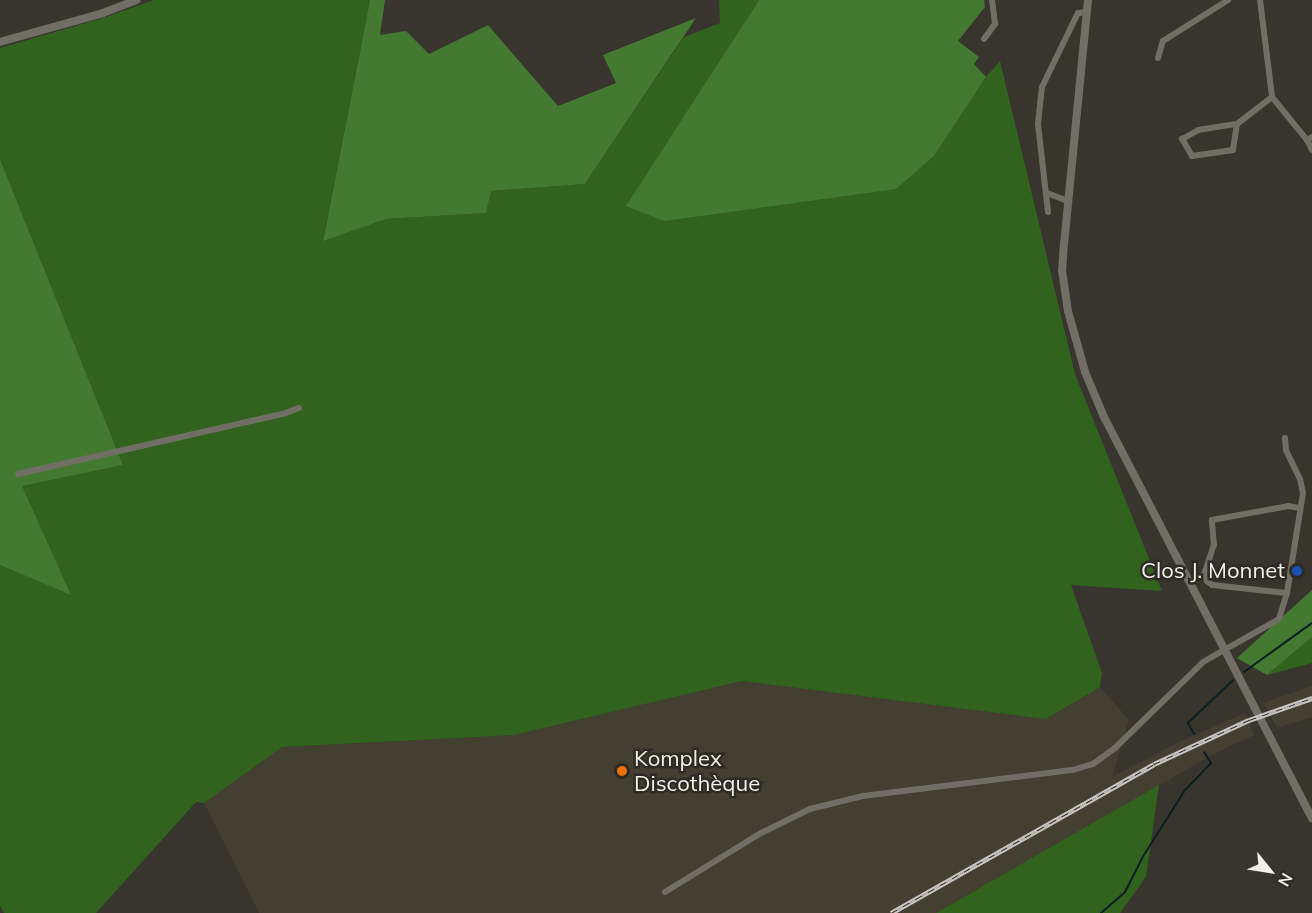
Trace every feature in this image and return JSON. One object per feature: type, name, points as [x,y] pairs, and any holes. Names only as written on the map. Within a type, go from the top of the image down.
[{"type":"main road","points":[[0,42],[82,19],[137,0]]},
{"type":"main road","points":[[1088,0],[1062,270],[1068,310],[1085,372],[1114,438],[1312,818]]},
{"type":"street","points":[[984,39],[995,24],[992,0]]},
{"type":"street","points":[[1158,58],[1163,41],[1227,0]]},
{"type":"street","points":[[1260,0],[1272,97],[1309,139],[1312,150]]},
{"type":"street","points":[[1048,212],[1038,124],[1042,87],[1078,13],[1087,12]]},
{"type":"street","points":[[1237,124],[1233,150],[1192,156],[1182,139],[1198,130],[1237,124],[1272,97]]},
{"type":"street","points":[[1047,194],[1068,201]]},
{"type":"street","points":[[18,474],[283,414],[299,408]]},
{"type":"street","points":[[664,892],[761,833],[810,809],[863,796],[1074,770],[1094,764],[1115,748],[1203,662],[1279,619],[1287,593],[1303,493],[1300,479],[1286,450],[1285,438]]},
{"type":"street","points":[[1287,593],[1212,585],[1204,575],[1214,545],[1212,520],[1288,507],[1299,508]]},
{"type":"shaded area","points":[[742,681],[1046,719],[1100,687],[1129,720],[1112,777],[1175,744],[1245,713],[1254,735],[1214,754],[936,913],[259,913],[204,803],[282,747],[514,735]]},
{"type":"shaded area","points":[[1312,686],[1312,717],[1277,728],[1263,703]]},
{"type":"green space","points":[[154,0],[370,0],[323,240],[386,219],[486,213],[490,191],[585,184],[684,37],[720,23],[719,0],[759,0],[627,206],[934,156],[986,77],[1000,61],[1075,374],[1162,591],[1071,585],[1102,673],[1100,687],[1046,719],[742,681],[514,735],[282,747],[204,803],[196,802],[96,913],[4,913],[0,906],[0,565],[70,594],[21,486],[123,465],[0,159],[0,48],[103,18]]},
{"type":"green space","points":[[370,0],[385,0],[380,35],[406,31],[429,54],[488,25],[558,106],[616,83],[603,55],[696,18],[585,184],[491,191],[486,213],[386,219],[323,241]]},
{"type":"green space","points":[[759,0],[984,0],[985,7],[958,41],[979,57],[974,64],[986,77],[934,156],[896,189],[664,221],[626,206]]},
{"type":"green space","points":[[0,159],[123,465],[22,486],[71,595],[0,565]]},
{"type":"green space","points":[[1312,590],[1312,637],[1267,675],[1237,658]]},
{"type":"green space","points":[[1312,637],[1312,663],[1267,675]]},
{"type":"green space","points":[[1159,785],[1146,877],[1120,913],[936,913]]},
{"type":"waterway","points":[[1244,672],[1312,623]]},
{"type":"waterway","points":[[1194,734],[1188,723],[1233,680]]},
{"type":"waterway","points":[[1101,913],[1125,892],[1142,858],[1185,790],[1211,763],[1204,752]]},
{"type":"railway","points":[[891,913],[1154,764],[1249,720],[1312,698]]},
{"type":"place","name":"Clos J. Monnet","points":[[1297,571]]},
{"type":"place","name":"Komplex Discothèque","points":[[622,771]]}]
